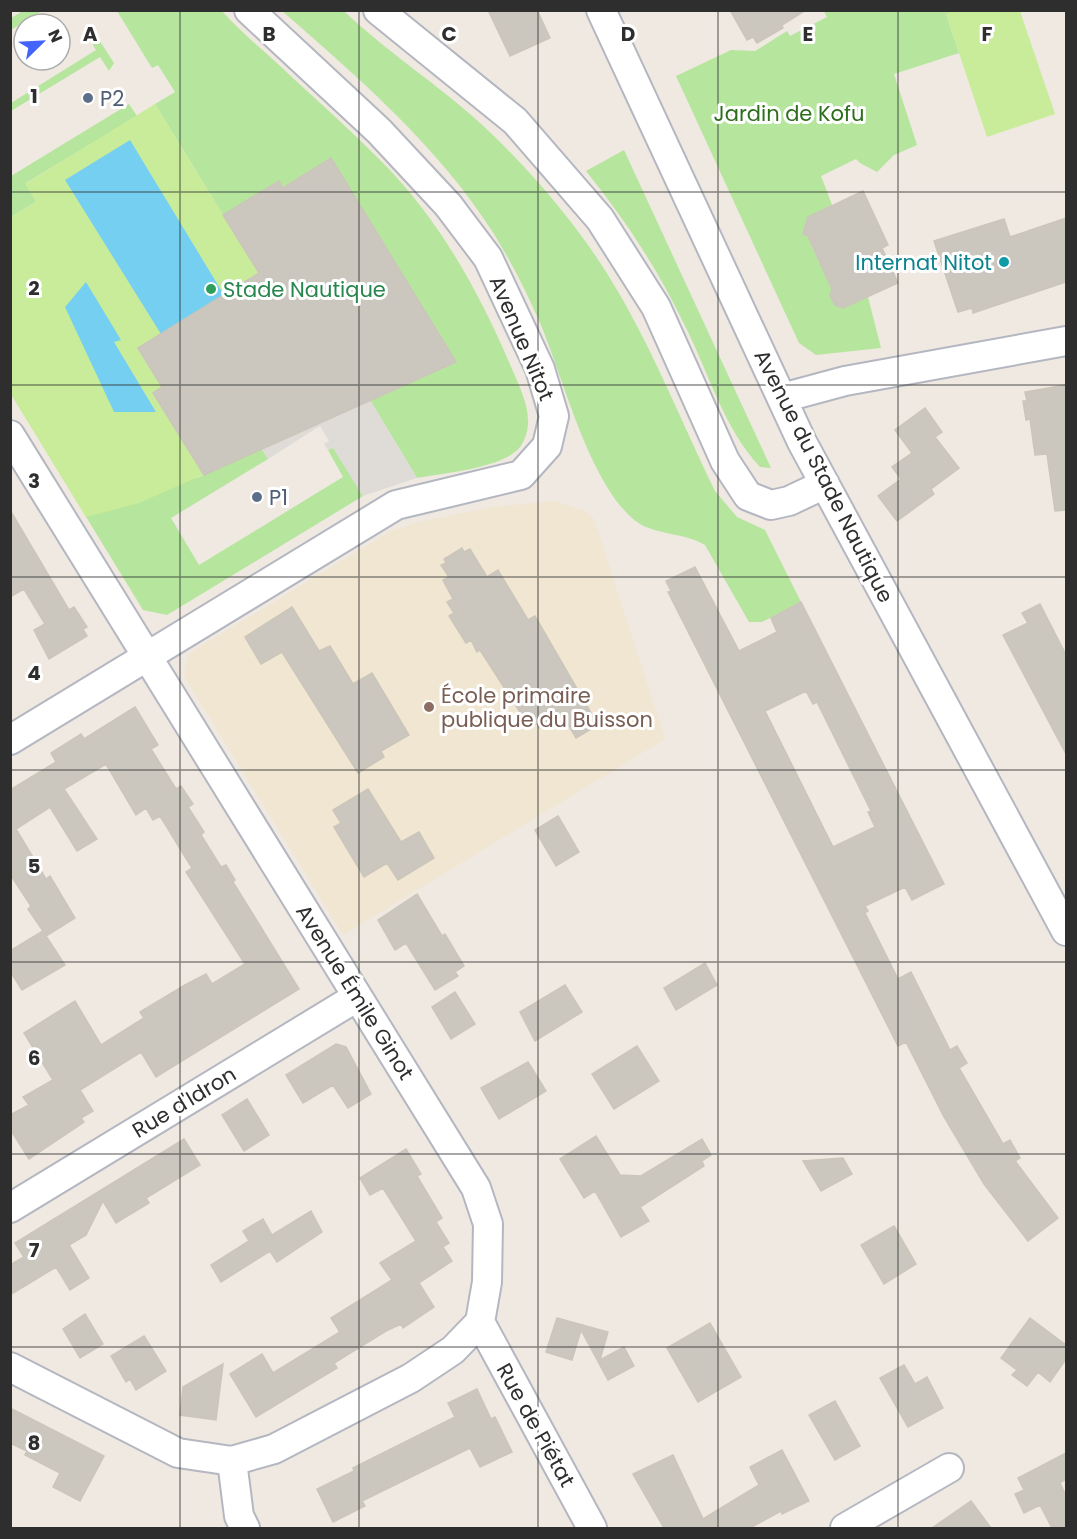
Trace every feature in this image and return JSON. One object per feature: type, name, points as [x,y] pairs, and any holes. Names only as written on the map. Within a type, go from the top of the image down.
[{"type":"street","name":"Avenue Nitot","points":[[10,740],[396,505],[420,497],[521,475],[547,446],[554,416],[540,369],[488,258],[448,205],[379,131],[249,10]]},
{"type":"street","points":[[378,10],[515,121],[600,219],[656,307],[725,461],[748,496],[771,505],[789,501],[825,484]]},
{"type":"street","name":"Avenue du Stade Nautique","points":[[601,10],[782,398],[825,484],[1059,922],[1066,931]]},
{"type":"street","points":[[782,398],[845,381],[1066,341]]},
{"type":"street","name":"Avenue Émile Ginot","points":[[10,435],[476,1188],[488,1224],[487,1282],[480,1322]]},
{"type":"street","name":"Rue d'Idron","points":[[10,1208],[357,997]]},
{"type":"street","points":[[10,1367],[178,1453],[232,1461],[274,1449],[411,1378],[453,1350],[480,1322]]},
{"type":"street","name":"Rue de Piétat","points":[[480,1322],[592,1528]]},
{"type":"street","points":[[232,1461],[239,1516],[245,1528]]},
{"type":"street","points":[[845,1528],[948,1468]]},
{"type":"shaded area","points":[[370,400],[417,478],[363,496],[333,448],[328,450],[324,444],[329,441],[320,426],[268,459],[248,422]]},
{"type":"shaded area","name":"École primaire publique du Buisson","points":[[556,501],[585,511],[594,519],[665,739],[343,935],[184,676],[188,654],[391,531],[415,523],[491,507]]},
{"type":"green space","points":[[955,10],[1020,11],[1055,114],[987,137],[946,14]]},
{"type":"green space","points":[[117,11],[222,11],[387,167],[441,234],[485,310],[526,404],[528,426],[520,447],[501,460],[487,465],[417,478],[370,400],[331,158],[283,188],[279,182],[223,215],[155,104],[175,92],[158,65],[152,68]]},
{"type":"green space","points":[[282,11],[344,11],[482,124],[544,189],[571,222],[608,275],[638,327],[715,491],[737,517],[765,530],[801,602],[762,622],[749,622],[705,545],[689,538],[647,528],[623,508],[607,487],[593,460],[540,323],[513,266],[494,234],[472,202],[423,143],[368,88]]},
{"type":"green space","name":"Jardin de Kofu","points":[[824,11],[955,11],[946,14],[959,53],[894,74],[917,145],[894,155],[877,172],[856,159],[821,176],[832,205],[807,218],[809,223],[804,230],[806,236],[817,240],[811,244],[832,289],[830,295],[835,305],[843,308],[868,297],[881,348],[816,355],[799,343],[676,76],[731,50],[755,51],[787,31],[790,36],[827,17]]},
{"type":"green space","points":[[87,35],[96,35],[114,63],[109,71],[100,57],[11,111],[11,103],[61,72],[72,72],[72,65],[96,50]]},
{"type":"green space","points":[[129,104],[137,116],[26,183],[36,202],[11,217],[11,176]]},
{"type":"green space","name":"Stade Nautique","points":[[155,104],[223,215],[279,181],[283,187],[331,158],[456,362],[278,442],[260,443],[262,449],[139,503],[86,517],[11,394],[11,217],[36,202],[25,184]]},
{"type":"green space","points":[[624,150],[771,468],[760,467],[736,435],[662,282],[627,225],[586,171]]},
{"type":"green space","points":[[11,394],[197,478],[262,449],[268,459],[171,518],[199,565],[343,477],[328,450],[333,447],[363,496],[167,615],[143,610]]},
{"type":"water","points":[[130,140],[224,295],[161,334],[65,180]]},
{"type":"water","points":[[86,282],[121,340],[114,342],[156,412],[114,412],[65,307]]},
{"type":"building","points":[[488,10],[537,10],[550,38],[510,56]]},
{"type":"building","points":[[730,10],[806,10],[782,25],[783,28],[757,43],[753,37],[747,40]]},
{"type":"building","points":[[331,158],[456,362],[204,475],[153,393],[162,387],[138,348],[259,273],[223,215],[279,181],[283,188]]},
{"type":"building","points":[[863,191],[888,245],[882,248],[898,283],[843,308],[835,305],[830,295],[832,289],[808,236],[803,234],[808,217]]},
{"type":"building","name":"Internat Nitot","points":[[1066,218],[1066,282],[973,313],[972,308],[958,312],[934,241],[1004,219],[1010,237]]},
{"type":"building","points":[[1066,385],[1066,510],[1055,511],[1047,454],[1035,455],[1030,419],[1026,420],[1023,401],[1027,401],[1025,392]]},
{"type":"building","points":[[925,408],[942,432],[935,437],[959,468],[931,489],[934,494],[897,521],[878,496],[901,479],[892,467],[912,453],[895,430]]},
{"type":"building","points":[[10,510],[69,610],[74,607],[87,627],[83,629],[87,636],[49,659],[34,630],[45,624],[24,589],[10,597]]},
{"type":"building","points":[[462,548],[464,552],[470,549],[487,577],[498,570],[528,620],[535,616],[598,725],[576,738],[562,714],[539,728],[537,724],[529,726],[480,650],[477,652],[471,640],[466,643],[449,616],[454,613],[447,602],[453,599],[443,580],[449,577],[441,565],[446,563],[444,559]]},
{"type":"building","points":[[695,567],[739,651],[777,632],[771,618],[801,602],[944,884],[912,900],[905,887],[865,906],[868,911],[865,913],[898,979],[911,972],[950,1050],[957,1046],[967,1063],[959,1068],[1003,1144],[1010,1140],[1020,1158],[1015,1161],[1058,1218],[1028,1241],[984,1184],[944,1117],[906,1042],[898,1046],[668,592],[671,591],[666,581]],"holes":[[[806,691],[813,704],[817,702],[871,811],[868,812],[875,827],[833,847],[765,711]]]},
{"type":"building","points":[[1040,604],[1066,655],[1066,754],[1003,635],[1028,623],[1022,613]]},
{"type":"building","points":[[292,607],[319,651],[330,646],[353,684],[372,673],[409,735],[381,751],[384,757],[358,773],[282,652],[261,664],[245,637]]},
{"type":"building","points":[[135,707],[158,745],[151,749],[176,789],[181,786],[193,804],[188,807],[204,832],[201,835],[221,867],[226,865],[235,880],[233,882],[299,989],[156,1077],[141,1052],[80,1090],[93,1111],[81,1118],[84,1122],[29,1159],[10,1129],[10,1115],[29,1105],[23,1097],[53,1080],[24,1033],[75,1001],[101,1045],[144,1018],[140,1012],[185,985],[206,974],[212,984],[245,964],[186,872],[192,868],[160,816],[153,820],[146,808],[136,815],[106,764],[64,789],[97,839],[77,851],[50,807],[16,829],[46,879],[50,876],[75,918],[46,936],[65,965],[22,990],[10,971],[10,951],[43,931],[28,909],[31,906],[10,874],[10,790],[56,762],[51,753],[81,734],[84,739]]},
{"type":"building","points":[[368,789],[401,842],[419,832],[434,858],[398,880],[387,863],[364,877],[334,827],[341,823],[333,810]]},
{"type":"building","points":[[558,816],[579,852],[556,866],[535,830]]},
{"type":"building","points":[[417,894],[442,936],[445,934],[464,966],[455,972],[458,976],[435,990],[406,943],[395,950],[378,920]]},
{"type":"building","points":[[705,963],[717,985],[676,1010],[664,988]]},
{"type":"building","points":[[565,985],[582,1012],[535,1041],[520,1012]]},
{"type":"building","points":[[455,992],[475,1024],[451,1039],[432,1007]]},
{"type":"building","points":[[336,1044],[346,1047],[371,1094],[348,1108],[333,1085],[303,1103],[286,1075]]},
{"type":"building","points":[[637,1046],[659,1081],[614,1109],[592,1074]]},
{"type":"building","points":[[528,1062],[546,1091],[499,1119],[481,1088]]},
{"type":"building","points":[[247,1099],[269,1135],[244,1151],[222,1115]]},
{"type":"building","points":[[596,1136],[620,1175],[641,1176],[702,1139],[711,1155],[702,1161],[704,1166],[640,1207],[649,1221],[621,1237],[595,1191],[584,1198],[560,1159]]},
{"type":"building","points":[[184,1139],[200,1165],[146,1198],[149,1203],[116,1223],[103,1201],[86,1235],[69,1245],[89,1278],[70,1290],[56,1267],[10,1295],[10,1265],[24,1257],[15,1243]]},
{"type":"building","points":[[406,1149],[421,1174],[417,1176],[442,1218],[436,1222],[449,1243],[443,1247],[452,1261],[419,1283],[434,1307],[403,1328],[401,1324],[386,1331],[334,1363],[337,1368],[256,1417],[230,1374],[262,1354],[273,1373],[340,1332],[331,1318],[392,1280],[380,1263],[416,1241],[383,1188],[370,1195],[360,1178]]},
{"type":"building","points":[[843,1158],[852,1174],[821,1191],[803,1161]]},
{"type":"building","points":[[311,1211],[322,1232],[277,1262],[270,1251],[221,1282],[211,1265],[249,1241],[243,1231],[263,1219],[272,1235]]},
{"type":"building","points":[[894,1226],[916,1264],[884,1284],[861,1245]]},
{"type":"building","points":[[85,1314],[103,1344],[80,1358],[63,1329]]},
{"type":"building","points":[[557,1318],[608,1332],[600,1360],[624,1347],[634,1366],[608,1380],[581,1330],[572,1360],[546,1352]]},
{"type":"building","points":[[1030,1318],[1066,1345],[1066,1359],[1050,1382],[1038,1372],[1027,1386],[1012,1375],[1017,1370],[1001,1358]]},
{"type":"building","points":[[710,1323],[741,1377],[698,1402],[667,1348]]},
{"type":"building","points":[[144,1336],[166,1371],[136,1390],[130,1379],[126,1382],[111,1356]]},
{"type":"building","points":[[223,1364],[216,1420],[180,1415],[183,1387]]},
{"type":"building","points":[[904,1365],[915,1384],[927,1377],[943,1408],[908,1427],[880,1378]]},
{"type":"building","points":[[477,1389],[491,1419],[495,1417],[512,1452],[480,1467],[470,1448],[362,1501],[365,1506],[333,1522],[317,1489],[354,1471],[353,1468],[455,1417],[448,1403]]},
{"type":"building","points":[[835,1401],[860,1446],[835,1460],[809,1415]]},
{"type":"building","points":[[10,1408],[104,1456],[80,1501],[53,1487],[60,1473],[25,1455],[27,1451],[10,1443]]},
{"type":"building","points":[[782,1450],[809,1501],[782,1514],[781,1511],[750,1528],[664,1528],[633,1474],[673,1455],[703,1519],[759,1485],[750,1467]]},
{"type":"building","points":[[1066,1453],[1066,1479],[1060,1483],[1066,1496],[1066,1528],[1052,1528],[1040,1505],[1024,1513],[1015,1494],[1024,1490],[1018,1478]]},
{"type":"building","points":[[971,1501],[991,1528],[932,1528]]},
{"type":"place","name":"P2","points":[[88,98]]},
{"type":"place","name":"Internat Nitot","points":[[1004,262]]},
{"type":"place","name":"Stade Nautique","points":[[211,289]]},
{"type":"place","name":"P1","points":[[257,497]]},
{"type":"place","name":"École primaire publique du Buisson","points":[[429,707]]}]
